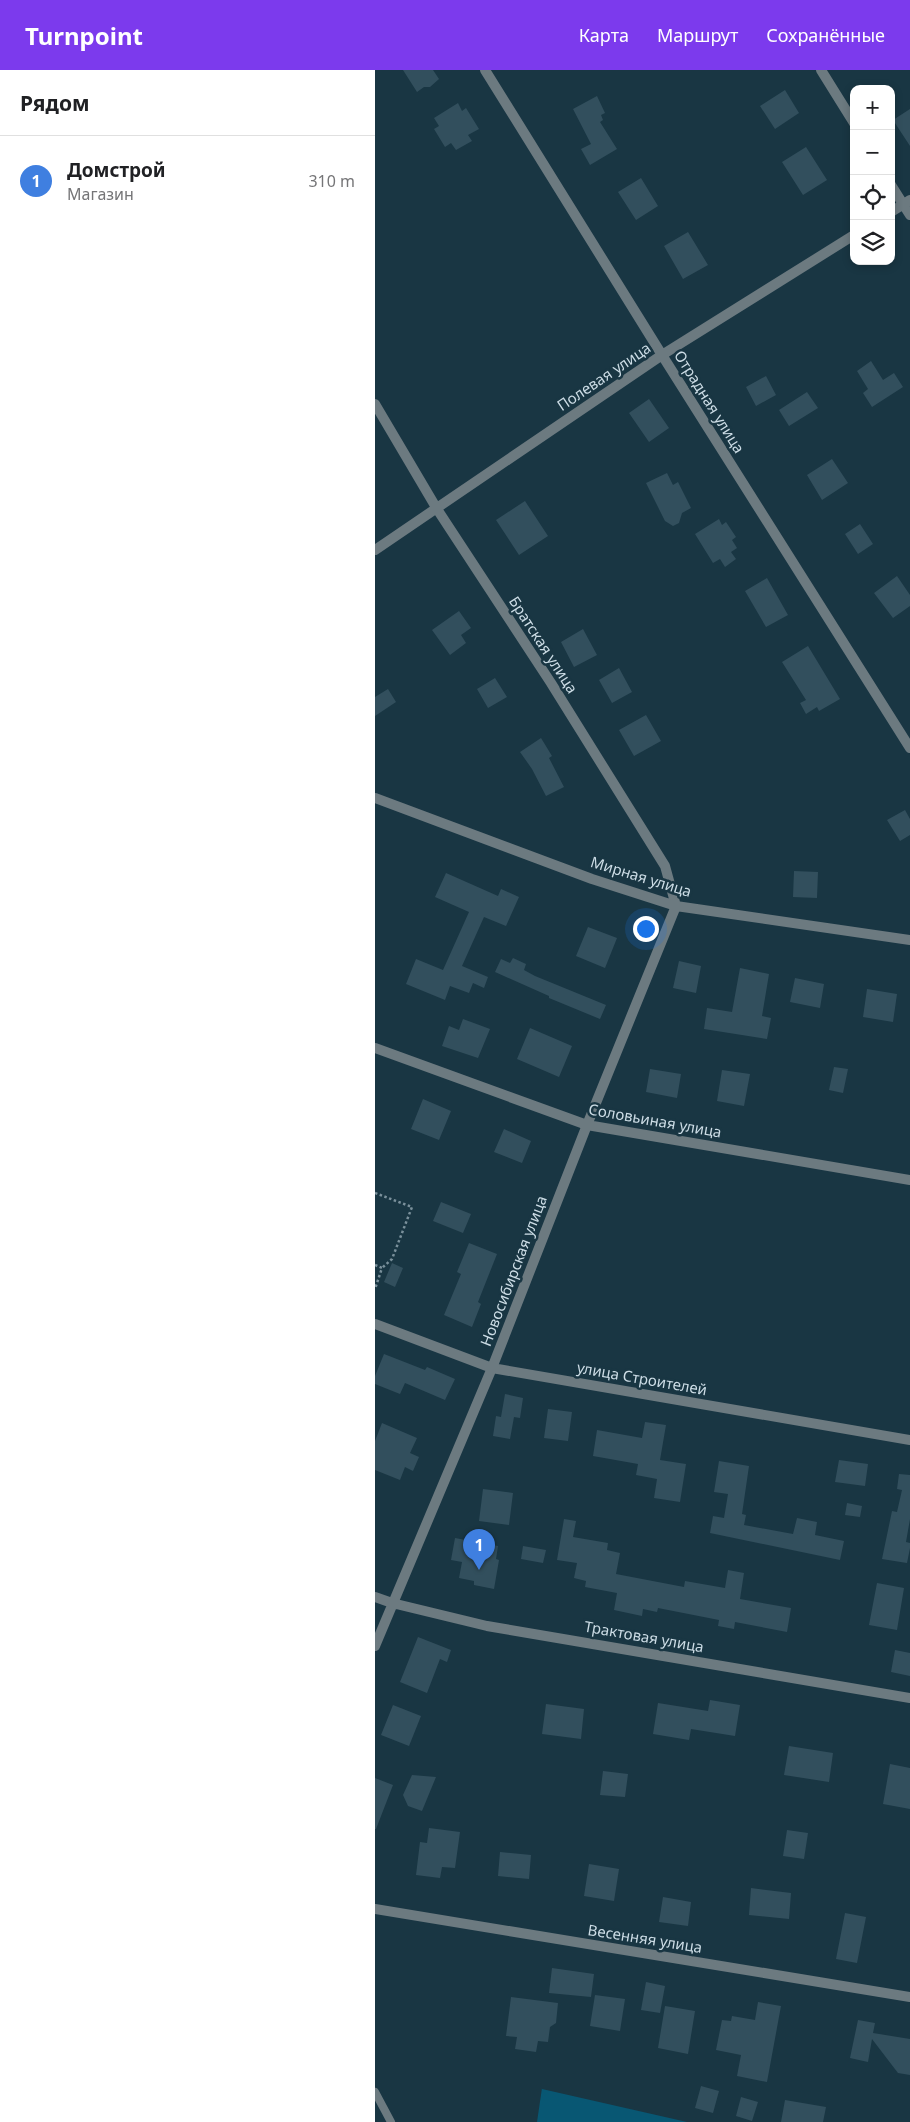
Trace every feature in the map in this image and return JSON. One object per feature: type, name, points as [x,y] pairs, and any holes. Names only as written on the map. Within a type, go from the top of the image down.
[{"type":"street","name":"Отрадная улица","points":[[485,70],[910,748]]},
{"type":"street","points":[[821,70],[850,117]]},
{"type":"street","points":[[895,189],[907,202],[910,215]]},
{"type":"street","points":[[895,210],[907,202]]},
{"type":"street","name":"Полевая улица","points":[[375,550],[662,355],[850,238]]},
{"type":"street","name":"Братская улица","points":[[375,404],[437,509],[551,683],[665,866],[676,906]]},
{"type":"street","name":"Мирная улица","points":[[375,798],[592,879],[676,906],[846,929],[910,940]]},
{"type":"street","name":"Новосибирская улица","points":[[375,1646],[420,1544],[492,1368],[587,1125],[676,906]]},
{"type":"street","name":"Соловьиная улица","points":[[375,1048],[587,1125],[910,1180]]},
{"type":"street","name":"улица Строителей","points":[[375,1324],[492,1368],[910,1440]]},
{"type":"street","name":"Трактовая улица","points":[[375,1597],[487,1626],[910,1698]]},
{"type":"street","name":"Весенняя улица","points":[[375,1909],[910,1998]]},
{"type":"lane","points":[[375,2092],[391,2122]]},
{"type":"path","points":[[375,1193],[412,1207],[392,1259],[382,1268],[375,1289]]},
{"type":"path","points":[[375,1265],[382,1268]]},
{"type":"shaded area","points":[[542,2089],[687,2122],[537,2122]]},
{"type":"building","points":[[403,70],[433,70],[439,79],[430,87],[424,87],[417,92]]},
{"type":"building","points":[[785,90],[799,113],[775,129],[760,106]]},
{"type":"building","points":[[597,96],[605,113],[601,115],[603,120],[600,122],[617,149],[590,165],[581,149],[591,144],[573,109]]},
{"type":"building","points":[[458,103],[462,111],[466,108],[479,129],[468,135],[472,141],[456,150],[451,143],[445,147],[434,129],[439,126],[434,118]]},
{"type":"building","points":[[910,109],[910,146],[895,123],[895,119]]},
{"type":"building","points":[[806,147],[827,180],[803,195],[782,162]]},
{"type":"building","points":[[641,178],[658,206],[636,220],[618,192]]},
{"type":"building","points":[[688,232],[708,265],[683,279],[664,246]]},
{"type":"building","points":[[871,361],[883,380],[894,373],[903,387],[872,407],[863,393],[868,389],[857,371]]},
{"type":"building","points":[[766,376],[776,395],[756,406],[746,387]]},
{"type":"building","points":[[807,392],[818,408],[789,426],[779,410]]},
{"type":"building","points":[[649,399],[669,428],[649,442],[629,413]]},
{"type":"building","points":[[832,459],[848,483],[822,500],[807,475]]},
{"type":"building","points":[[667,473],[673,485],[678,482],[691,508],[682,513],[679,523],[673,526],[665,521],[646,483]]},
{"type":"building","points":[[525,501],[548,536],[519,555],[496,520]]},
{"type":"building","points":[[719,519],[722,525],[726,522],[736,537],[732,540],[737,548],[731,552],[736,559],[725,567],[720,559],[713,563],[695,534]]},
{"type":"building","points":[[860,524],[873,544],[858,554],[845,534]]},
{"type":"building","points":[[897,576],[910,595],[910,606],[893,618],[874,593]]},
{"type":"building","points":[[767,578],[788,615],[766,627],[745,591]]},
{"type":"building","points":[[459,611],[471,628],[461,635],[466,643],[450,655],[432,630]]},
{"type":"building","points":[[583,629],[597,655],[574,667],[561,642]]},
{"type":"building","points":[[808,646],[840,699],[819,711],[817,707],[806,714],[800,703],[806,700],[782,662]]},
{"type":"building","points":[[619,668],[632,692],[612,703],[599,680]]},
{"type":"building","points":[[495,678],[507,697],[488,708],[477,689]]},
{"type":"building","points":[[388,689],[396,702],[375,716],[375,697]]},
{"type":"building","points":[[646,715],[661,741],[634,756],[619,730]]},
{"type":"building","points":[[541,738],[552,756],[549,758],[564,787],[546,796],[532,769],[520,752]]},
{"type":"building","points":[[905,810],[910,819],[910,835],[900,841],[887,820]]},
{"type":"building","points":[[794,871],[818,872],[817,898],[793,897]]},
{"type":"building","points":[[446,873],[498,896],[501,889],[519,897],[506,926],[484,917],[462,966],[488,977],[484,988],[473,983],[469,993],[450,986],[445,1000],[406,984],[416,959],[443,970],[469,912],[435,897]]},
{"type":"building","points":[[588,927],[617,938],[605,968],[576,956]]},
{"type":"building","points":[[513,958],[526,964],[524,970],[535,976],[606,1005],[600,1019],[549,998],[549,996],[495,972],[501,959],[510,963]]},
{"type":"building","points":[[679,961],[701,966],[696,993],[673,988]]},
{"type":"building","points":[[740,968],[769,974],[762,1016],[771,1018],[767,1039],[704,1029],[707,1008],[732,1012]]},
{"type":"building","points":[[795,978],[824,984],[820,1008],[790,1002]]},
{"type":"building","points":[[867,989],[897,994],[893,1022],[863,1017]]},
{"type":"building","points":[[463,1019],[490,1029],[478,1058],[442,1046],[449,1026],[459,1030]]},
{"type":"building","points":[[530,1028],[572,1046],[559,1077],[517,1059]]},
{"type":"building","points":[[834,1067],[848,1069],[843,1093],[829,1090]]},
{"type":"building","points":[[650,1069],[681,1074],[677,1098],[646,1092]]},
{"type":"building","points":[[722,1070],[750,1074],[744,1106],[717,1101]]},
{"type":"building","points":[[423,1099],[451,1111],[439,1140],[411,1129]]},
{"type":"building","points":[[504,1129],[531,1141],[522,1163],[494,1152]]},
{"type":"building","points":[[441,1202],[471,1214],[463,1233],[433,1221]]},
{"type":"building","points":[[469,1243],[497,1254],[478,1302],[481,1304],[472,1327],[444,1315],[461,1274],[457,1272]]},
{"type":"building","points":[[392,1263],[403,1268],[395,1287],[384,1282]]},
{"type":"building","points":[[384,1354],[425,1370],[427,1367],[455,1379],[445,1400],[405,1383],[400,1394],[375,1384],[375,1376]]},
{"type":"building","points":[[505,1394],[523,1398],[520,1418],[514,1417],[510,1439],[493,1436],[496,1416],[501,1417]]},
{"type":"building","points":[[548,1409],[572,1412],[568,1441],[544,1438]]},
{"type":"building","points":[[645,1422],[666,1425],[660,1460],[686,1464],[680,1502],[654,1498],[657,1479],[636,1475],[638,1464],[593,1456],[597,1430],[642,1438]]},
{"type":"building","points":[[382,1423],[417,1438],[410,1453],[419,1457],[413,1471],[405,1467],[400,1480],[375,1470],[375,1441]]},
{"type":"building","points":[[839,1460],[868,1464],[865,1486],[835,1482]]},
{"type":"building","points":[[719,1461],[749,1466],[742,1514],[746,1515],[744,1525],[793,1534],[797,1518],[817,1522],[815,1535],[844,1541],[840,1560],[710,1533],[713,1516],[724,1518],[728,1494],[714,1492]]},
{"type":"building","points":[[899,1474],[910,1475],[910,1519],[906,1542],[910,1543],[910,1548],[907,1563],[882,1559],[892,1511],[897,1512],[902,1490],[897,1489]]},
{"type":"building","points":[[483,1489],[513,1493],[509,1525],[479,1521]]},
{"type":"building","points":[[847,1503],[862,1506],[860,1517],[845,1515]]},
{"type":"building","points":[[564,1519],[576,1521],[573,1537],[608,1543],[607,1550],[620,1553],[616,1574],[684,1587],[685,1581],[725,1588],[728,1570],[744,1573],[740,1599],[791,1608],[787,1632],[735,1622],[734,1629],[718,1626],[719,1620],[658,1608],[657,1612],[643,1609],[642,1616],[614,1610],[617,1593],[585,1587],[586,1581],[574,1578],[577,1563],[557,1560]]},
{"type":"building","points":[[455,1538],[498,1546],[496,1559],[499,1560],[494,1589],[474,1585],[474,1581],[459,1578],[462,1562],[451,1560]]},
{"type":"building","points":[[523,1546],[546,1550],[543,1563],[521,1559]]},
{"type":"building","points":[[877,1583],[904,1588],[897,1630],[869,1625]]},
{"type":"building","points":[[418,1637],[451,1650],[447,1662],[440,1659],[427,1693],[400,1682]]},
{"type":"building","points":[[895,1650],[910,1653],[910,1676],[891,1672]]},
{"type":"building","points":[[710,1700],[740,1705],[735,1736],[691,1729],[689,1740],[653,1734],[658,1703],[708,1711]]},
{"type":"building","points":[[546,1704],[584,1709],[581,1739],[542,1734]]},
{"type":"building","points":[[393,1705],[421,1716],[409,1746],[381,1735]]},
{"type":"building","points":[[789,1746],[833,1753],[829,1782],[784,1775]]},
{"type":"building","points":[[890,1764],[910,1768],[910,1809],[883,1804]]},
{"type":"building","points":[[603,1771],[628,1774],[625,1797],[600,1795]]},
{"type":"building","points":[[412,1775],[436,1777],[422,1811],[408,1806],[403,1795]]},
{"type":"building","points":[[375,1778],[393,1785],[376,1829],[375,1829]]},
{"type":"building","points":[[429,1828],[460,1832],[455,1868],[442,1867],[440,1878],[416,1875],[420,1842],[427,1843]]},
{"type":"building","points":[[787,1830],[808,1833],[804,1859],[783,1856]]},
{"type":"building","points":[[500,1852],[531,1855],[529,1879],[498,1876]]},
{"type":"building","points":[[589,1864],[619,1869],[614,1901],[584,1896]]},
{"type":"building","points":[[751,1888],[791,1893],[789,1919],[749,1915]]},
{"type":"building","points":[[663,1897],[691,1902],[688,1926],[659,1922]]},
{"type":"building","points":[[845,1913],[866,1917],[857,1963],[836,1959]]},
{"type":"building","points":[[552,1968],[594,1974],[591,1997],[549,1993]]},
{"type":"building","points":[[646,1982],[665,1986],[660,2013],[641,2010]]},
{"type":"building","points":[[595,1995],[625,1999],[620,2031],[590,2026]]},
{"type":"building","points":[[511,1997],[558,2003],[556,2023],[550,2027],[548,2042],[538,2041],[536,2052],[515,2049],[517,2037],[506,2036]]},
{"type":"building","points":[[758,2002],[781,2006],[767,2082],[737,2076],[741,2055],[716,2050],[722,2020],[731,2021],[732,2016],[755,2020]]},
{"type":"building","points":[[665,2006],[695,2011],[688,2054],[658,2048]]},
{"type":"building","points":[[858,2020],[875,2023],[873,2033],[910,2039],[910,2075],[898,2073],[872,2039],[868,2062],[850,2058]]},
{"type":"building","points":[[701,2086],[719,2091],[713,2113],[695,2108]]},
{"type":"building","points":[[741,2097],[758,2102],[752,2121],[736,2116]]},
{"type":"building","points":[[785,2100],[826,2107],[823,2122],[781,2122]]},
{"type":"place","name":"Домстрой","points":[[479,1570]]}]
